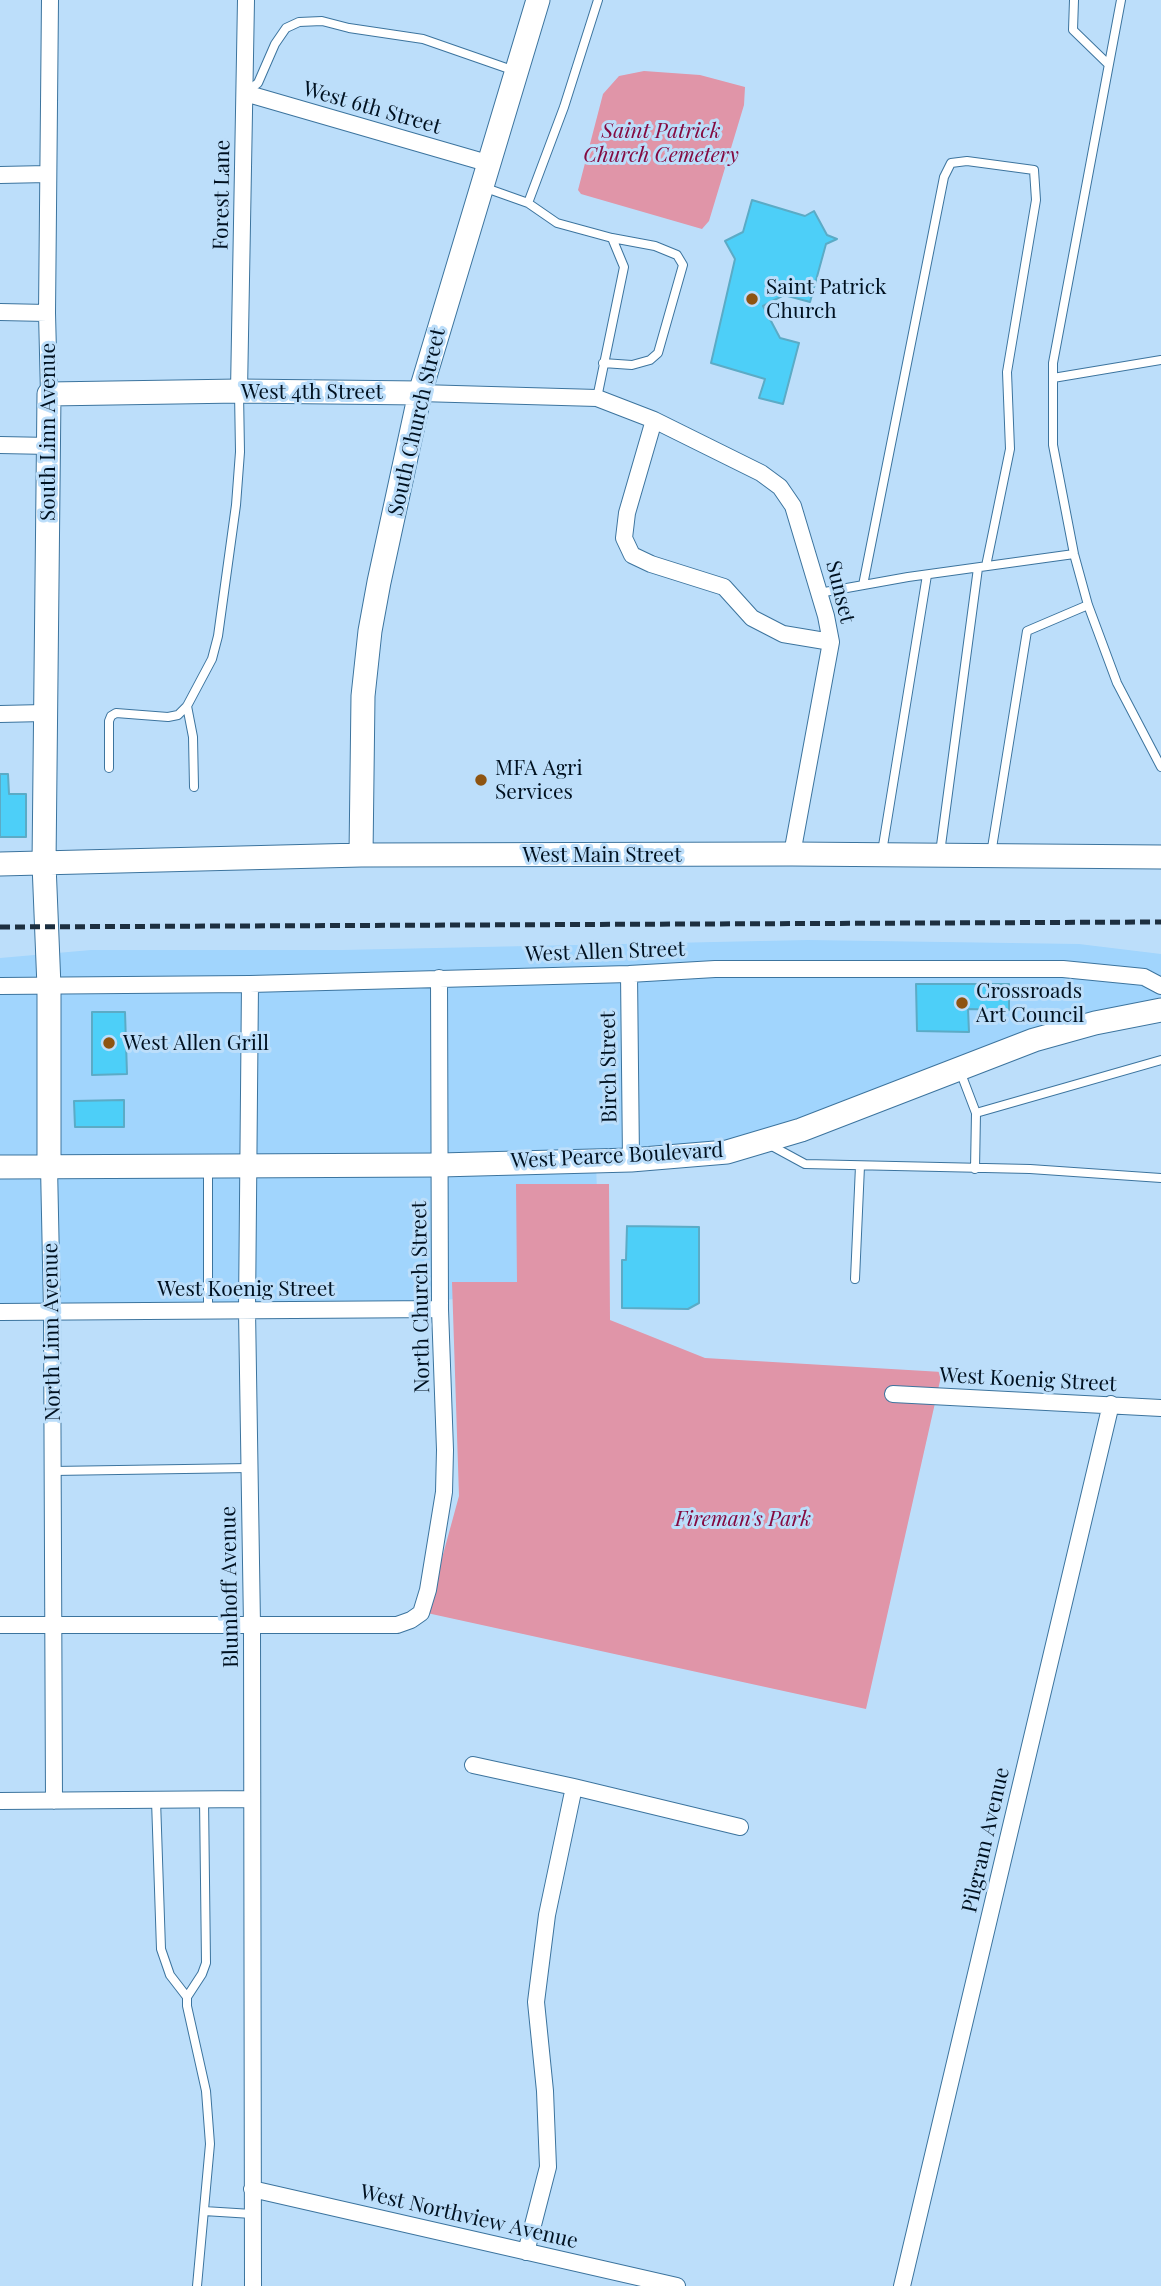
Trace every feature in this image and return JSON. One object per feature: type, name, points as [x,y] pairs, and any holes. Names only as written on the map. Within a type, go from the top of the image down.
[{"type":"street","name":"South Linn Avenue","points":[[44,864],[44,713],[50,446],[47,174],[50,0]]},
{"type":"street","name":"Forest Lane","points":[[239,391],[246,0]]},
{"type":"street","name":"South Church Street","points":[[361,856],[363,696],[370,631],[420,393],[538,0]]},
{"type":"street","name":"West 6th Street","points":[[245,93],[487,163]]},
{"type":"street","points":[[0,175],[47,174]]},
{"type":"street","points":[[0,312],[47,313]]},
{"type":"street","name":"West 4th Street","points":[[49,394],[239,391],[597,397],[654,420]]},
{"type":"street","points":[[654,420],[627,513],[624,538],[632,555],[651,564],[724,587],[752,618],[783,634],[831,642]]},
{"type":"street","name":"Sunset","points":[[654,420],[761,473],[780,487],[793,506],[826,616],[831,642],[792,854]]},
{"type":"street","points":[[0,446],[50,446]]},
{"type":"street","points":[[0,714],[44,713]]},
{"type":"street","name":"West Main Street","points":[[0,864],[361,856],[792,854],[1161,857]]},
{"type":"street","name":"North Linn Avenue","points":[[44,864],[52,1311],[54,1801]]},
{"type":"street","name":"West Allen Street","points":[[0,986],[250,984],[629,974],[715,969],[1063,970],[1144,977],[1161,986]]},
{"type":"street","name":"Birch Street","points":[[629,974],[631,1160]]},
{"type":"street","name":"North Church Street","points":[[253,1625],[397,1625],[421,1613],[428,1590],[444,1492],[445,1450],[440,1309],[439,978]]},
{"type":"street","name":"Blumhoff Avenue","points":[[250,984],[247,1310],[253,1625],[253,2286]]},
{"type":"street","name":"West Pearce Boulevard","points":[[0,1167],[440,1165],[631,1160],[727,1152],[801,1130],[1034,1040],[1095,1023],[1161,1010]]},
{"type":"street","name":"West Koenig Street","points":[[0,1312],[440,1309]]},
{"type":"street","name":"West Koenig Street","points":[[893,1394],[1161,1408]]},
{"type":"street","name":"Pilgram Avenue","points":[[902,2286],[1111,1404]]},
{"type":"street","points":[[0,1625],[253,1625]]},
{"type":"street","points":[[473,1765],[740,1827]]},
{"type":"street","points":[[526,2252],[548,2167],[545,2091],[536,2002],[547,1915],[574,1787]]},
{"type":"street","points":[[0,1801],[252,1798]]},
{"type":"street","name":"West Northview Avenue","points":[[252,2189],[526,2252],[618,2279],[677,2286]]},
{"type":"lane","points":[[528,202],[564,107],[598,0]]},
{"type":"lane","points":[[1074,0],[1073,30],[1108,64]]},
{"type":"lane","points":[[1121,0],[1053,363],[1053,445],[1074,554],[1088,605],[1117,683],[1161,767]]},
{"type":"lane","points":[[245,93],[258,83],[275,44],[286,28],[299,22],[323,21],[349,28],[423,39],[515,72]]},
{"type":"lane","points":[[863,585],[944,177],[951,163],[967,161],[1034,170],[1036,200],[1007,372],[1010,449],[982,567],[940,856]]},
{"type":"lane","points":[[480,186],[528,202],[557,223],[655,246],[677,255],[683,265],[658,353],[650,360],[632,365],[603,363]]},
{"type":"lane","points":[[597,397],[624,267],[612,238]]},
{"type":"lane","points":[[1053,378],[1161,360]]},
{"type":"lane","points":[[109,768],[111,716],[116,713],[169,717],[178,715],[187,706],[212,659],[218,636],[236,505],[240,452],[239,391]]},
{"type":"lane","points":[[819,593],[1074,554]]},
{"type":"lane","points":[[881,855],[927,575]]},
{"type":"lane","points":[[990,856],[1027,631],[1088,605]]},
{"type":"lane","points":[[187,706],[193,737],[194,787]]},
{"type":"lane","points":[[976,1113],[1161,1060]]},
{"type":"lane","points":[[959,1069],[976,1113],[975,1169]]},
{"type":"lane","points":[[763,1141],[806,1164],[1030,1169],[1161,1178]]},
{"type":"lane","points":[[208,1165],[208,1310]]},
{"type":"lane","points":[[855,1279],[860,1166]]},
{"type":"lane","points":[[53,1471],[250,1468]]},
{"type":"lane","points":[[187,1997],[206,1963],[204,1799]]},
{"type":"lane","points":[[156,1800],[161,1949],[170,1975],[187,1997],[188,2017],[206,2091],[210,2144],[197,2286]]},
{"type":"lane","points":[[204,2211],[252,2214]]},
{"type":"shaded area","points":[[808,940],[1079,944],[1161,954],[1161,1010],[1034,1040],[801,1130],[596,1161],[600,1291],[440,1300],[0,1313],[0,958],[91,950],[342,950]]},
{"type":"green space","name":"Saint Patrick Church Cemetery","points":[[644,71],[700,75],[745,87],[744,105],[709,221],[702,229],[581,194],[578,190],[603,94],[619,76]]},
{"type":"green space","name":"Fireman's Park","points":[[516,1184],[609,1184],[610,1320],[705,1358],[942,1372],[866,1709],[427,1613],[459,1496],[452,1282],[517,1282]]},
{"type":"building","name":"Saint Patrick Church","points":[[752,200],[805,216],[814,211],[827,235],[837,239],[826,244],[810,302],[784,295],[763,306],[780,338],[799,343],[783,404],[759,398],[765,379],[711,363],[735,259],[725,241],[743,232]]},
{"type":"building","points":[[0,774],[8,774],[9,794],[26,794],[26,837],[0,837]]},
{"type":"building","name":"Crossroads Art Council","points":[[916,984],[1009,984],[1009,1010],[968,1009],[969,1032],[917,1031]]},
{"type":"building","name":"West Allen Grill","points":[[92,1012],[125,1012],[127,1074],[92,1075]]},
{"type":"building","points":[[124,1100],[124,1127],[75,1127],[74,1101]]},
{"type":"building","points":[[627,1226],[699,1227],[699,1303],[688,1309],[622,1308],[622,1260],[626,1260]]},
{"type":"railway","points":[[0,927],[1161,922]]},
{"type":"place","name":"Saint Patrick Church","points":[[752,299]]},
{"type":"place","name":"MFA Agri Services","points":[[481,780]]},
{"type":"place","name":"Crossroads Art Council","points":[[962,1003]]},
{"type":"place","name":"West Allen Grill","points":[[109,1043]]}]
